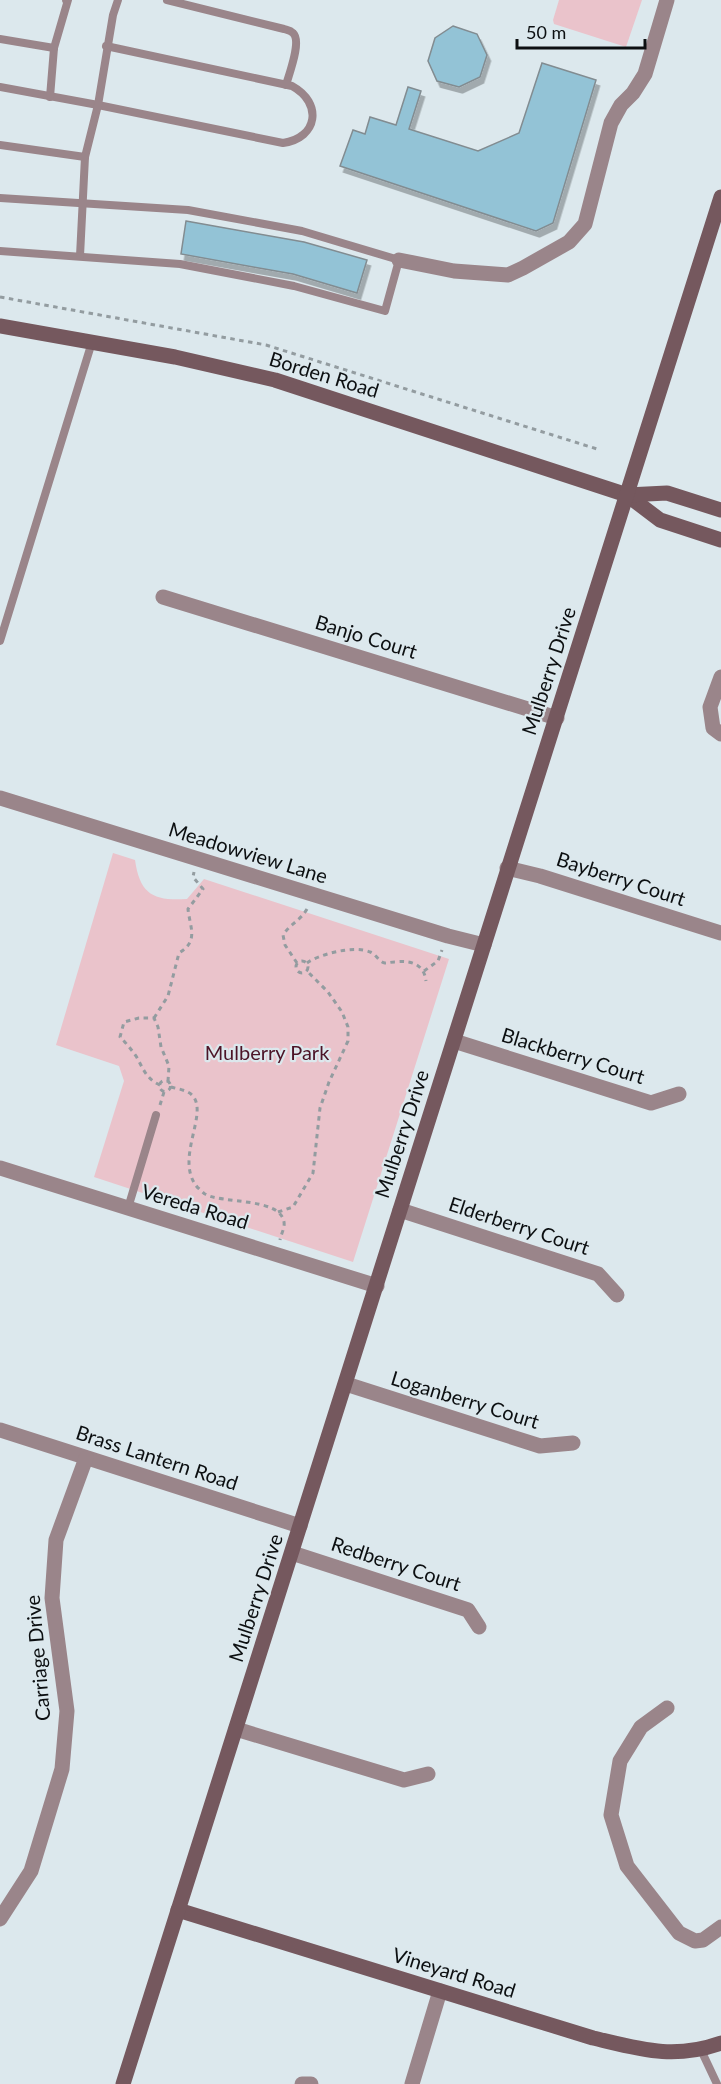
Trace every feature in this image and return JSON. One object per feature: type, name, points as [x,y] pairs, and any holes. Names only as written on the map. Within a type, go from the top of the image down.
[{"type":"main road","name":"Mulberry Drive","points":[[123,2084],[721,197]]},
{"type":"main road","name":"Borden Road","points":[[0,326],[175,357],[275,380],[627,495],[660,520],[721,540]]},
{"type":"main road","name":"Borden Road","points":[[627,495],[667,493],[721,510]]},
{"type":"main road","name":"Vineyard Road","points":[[178,1910],[593,2038],[656,2053],[701,2050],[721,2043]]},
{"type":"street","points":[[399,260],[454,271],[508,275],[569,242],[585,224],[611,123],[621,105],[633,93],[645,74],[667,0]]},
{"type":"street","name":"Banjo Court","points":[[163,597],[557,718]]},
{"type":"street","points":[[721,677],[710,707],[713,728],[721,734]]},
{"type":"street","name":"Meadowview Lane","points":[[0,798],[448,936],[484,945]]},
{"type":"street","name":"Bayberry Court","points":[[507,868],[540,876],[721,933]]},
{"type":"street","name":"Blackberry Court","points":[[454,1041],[651,1102],[679,1094]]},
{"type":"street","name":"Vereda Road","points":[[0,1168],[377,1286]]},
{"type":"street","name":"Elderberry Court","points":[[400,1210],[598,1274],[617,1294]]},
{"type":"street","name":"Loganberry Court","points":[[346,1384],[540,1446],[573,1443]]},
{"type":"street","name":"Brass Lantern Road","points":[[0,1430],[300,1526]]},
{"type":"street","name":"Carriage Drive","points":[[0,1919],[31,1872],[62,1769],[67,1711],[52,1598],[56,1540],[86,1458]]},
{"type":"street","name":"Redberry Court","points":[[292,1553],[468,1610],[478,1627]]},
{"type":"street","points":[[667,1708],[641,1727],[620,1761],[611,1815],[627,1866],[679,1933],[695,1941],[703,1940],[721,1927]]},
{"type":"street","points":[[236,1729],[404,1780],[428,1774]]},
{"type":"street","points":[[412,2084],[440,1991]]},
{"type":"street","points":[[302,2084],[311,2084]]},
{"type":"lane","points":[[50,97],[54,48],[68,0],[66,0]]},
{"type":"lane","points":[[80,256],[85,158],[98,105],[106,46],[118,0]]},
{"type":"lane","points":[[167,0],[293,33],[296,48],[286,85]]},
{"type":"lane","points":[[0,39],[54,48]]},
{"type":"lane","points":[[0,87],[283,143],[300,138],[307,132],[313,116],[308,99],[301,91],[286,85],[106,46]]},
{"type":"lane","points":[[0,145],[85,158]]},
{"type":"lane","points":[[0,198],[188,210],[302,231],[399,260],[385,311],[294,286],[180,264],[0,250]]},
{"type":"lane","points":[[0,641],[92,342]]},
{"type":"lane","points":[[128,1208],[156,1115]]},
{"type":"lane","points":[[701,2050],[717,2084]]},
{"type":"path","points":[[0,297],[266,345],[597,449]]},
{"type":"path","points":[[154,1018],[168,996],[180,953],[189,947],[193,938],[188,909],[204,890],[193,878],[195,858]]},
{"type":"path","points":[[307,971],[301,974],[297,972],[295,966],[297,963],[285,945],[283,935],[287,928],[300,920],[307,910],[312,894]]},
{"type":"path","points":[[424,971],[438,961],[448,936]]},
{"type":"path","points":[[307,963],[313,958],[361,949],[372,952],[386,963],[410,962],[419,966],[424,971],[426,981]]},
{"type":"path","points":[[297,963],[301,961],[307,963]]},
{"type":"path","points":[[154,1018],[161,1047],[169,1066],[168,1081],[171,1087],[187,1092],[196,1101],[196,1119],[189,1157],[189,1169],[195,1185],[204,1194],[245,1201],[278,1212],[293,1207],[313,1173],[320,1107],[348,1041],[348,1028],[342,1012],[328,992],[307,971],[307,963]]},
{"type":"path","points":[[154,1018],[130,1019],[124,1022],[120,1037],[131,1049],[146,1075],[160,1085],[164,1092],[168,1092],[171,1087]]},
{"type":"path","points":[[160,1085],[168,1081]]},
{"type":"path","points":[[276,1254],[284,1226],[278,1212]]},
{"type":"green space","points":[[559,0],[642,0],[626,47],[554,24]]},
{"type":"green space","name":"Mulberry Park","points":[[113,853],[135,860],[137,872],[145,888],[157,897],[187,899],[204,879],[449,959],[353,1262],[94,1177],[124,1081],[119,1066],[56,1045]]},
{"type":"building","points":[[453,26],[477,34],[487,55],[480,77],[459,87],[437,81],[428,61],[435,38]]},
{"type":"building","points":[[542,63],[596,80],[553,223],[536,231],[340,166],[353,130],[365,134],[370,117],[396,125],[408,87],[421,91],[409,129],[478,151],[519,133]]},
{"type":"building","points":[[186,221],[304,242],[367,260],[357,293],[293,274],[181,254]]}]
